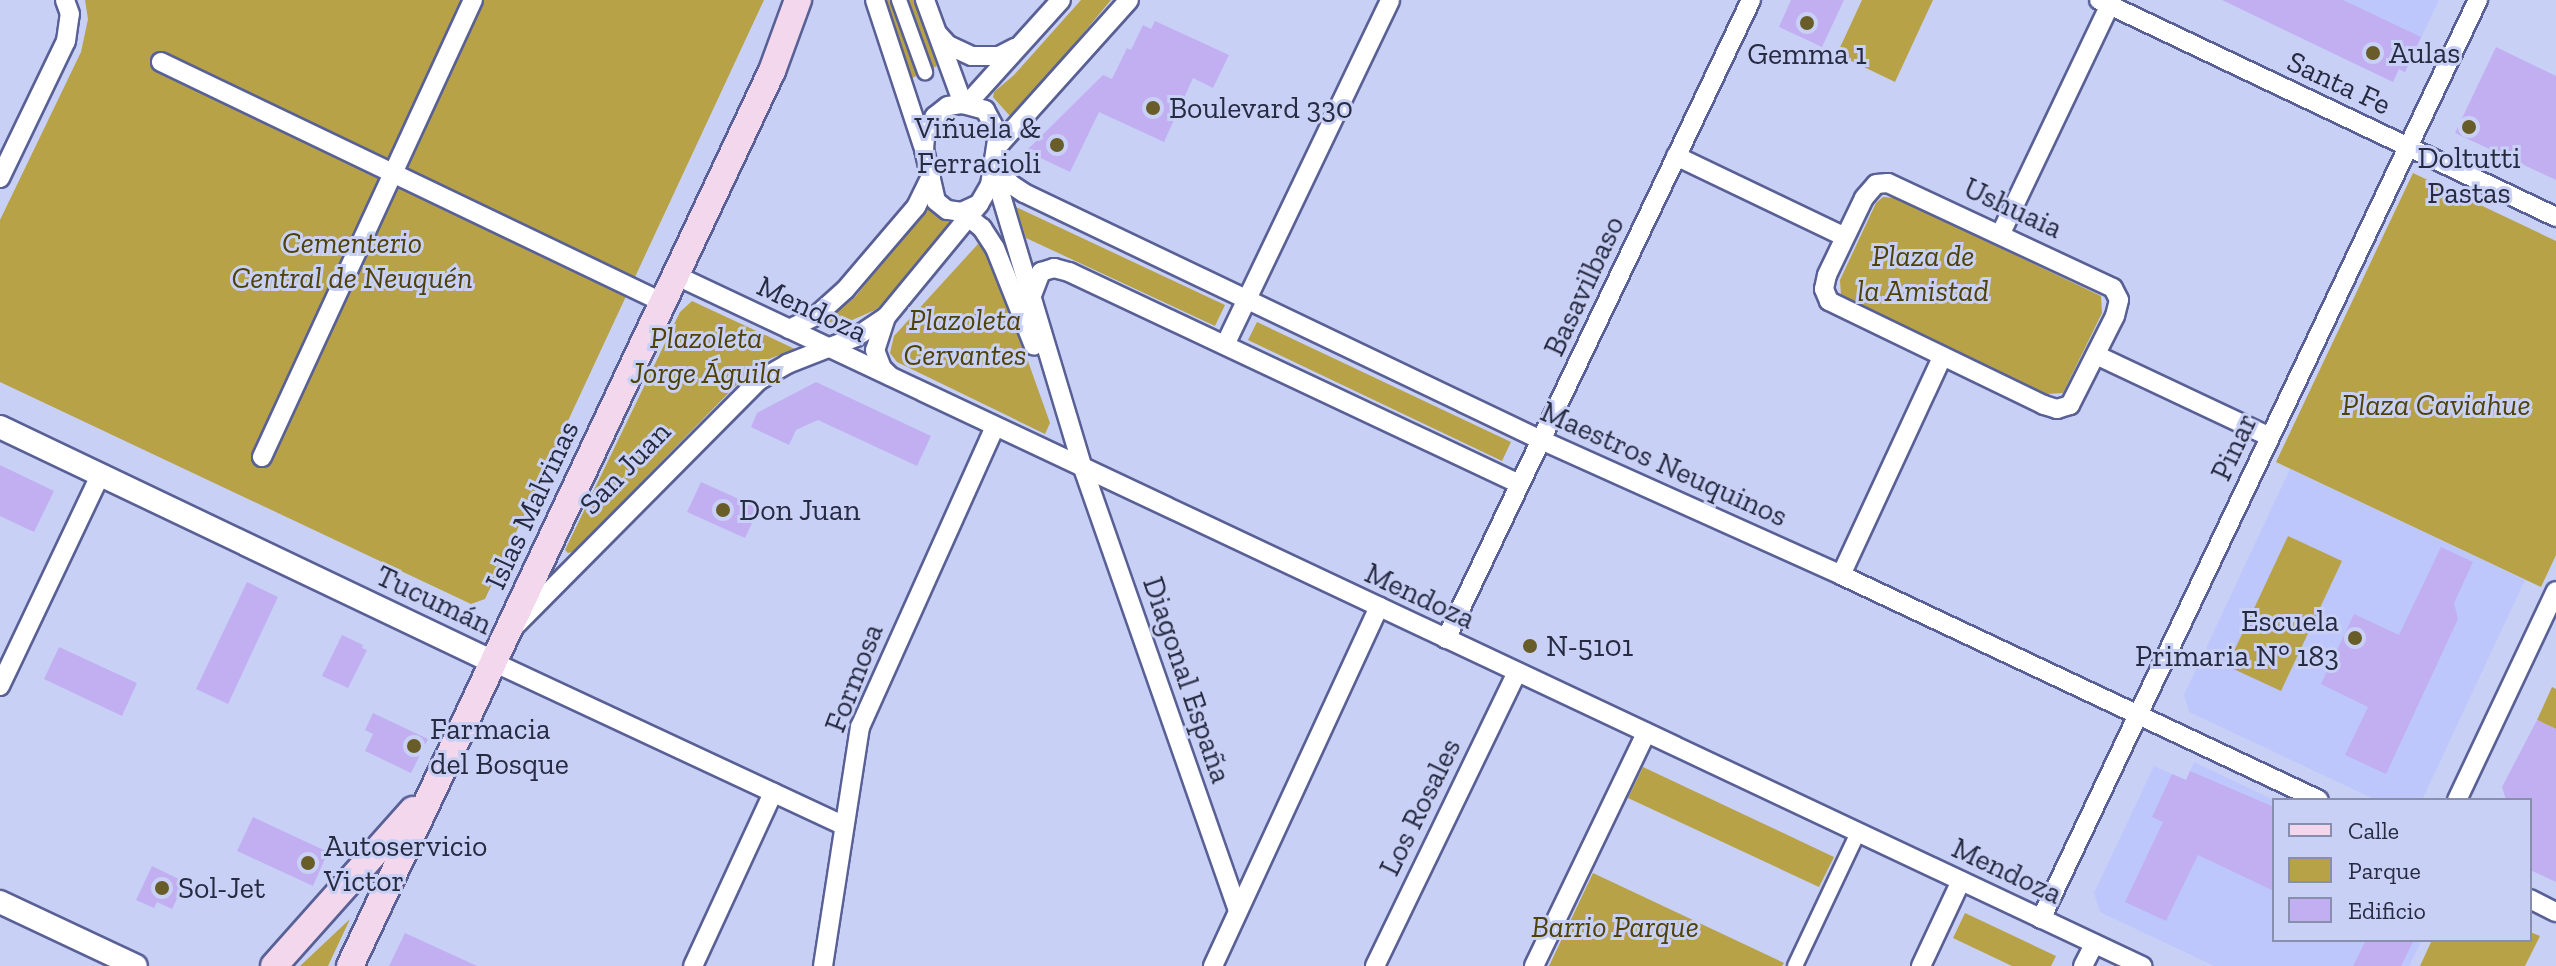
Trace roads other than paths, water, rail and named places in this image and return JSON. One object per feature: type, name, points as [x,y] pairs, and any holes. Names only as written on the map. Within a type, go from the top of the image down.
[{"type":"main road","name":"Islas Malvinas","points":[[350,966],[772,71],[798,0]]},
{"type":"main road","name":"Islas Malvinas","points":[[772,71],[817,0]]},
{"type":"main road","points":[[274,966],[434,787]]},
{"type":"street","points":[[262,457],[473,0]]},
{"type":"street","name":"Diagonal España","points":[[875,0],[940,206],[970,211],[995,248],[1083,468]]},
{"type":"street","points":[[899,0],[925,72]]},
{"type":"street","name":"Diagonal España","points":[[925,0],[965,104],[990,115],[998,134],[995,161],[1031,301],[1083,468],[1238,911]]},
{"type":"street","points":[[924,149],[925,137],[935,116],[948,106],[965,104],[1061,0]]},
{"type":"street","points":[[970,211],[995,161],[1129,0]]},
{"type":"street","points":[[1225,345],[1390,0]]},
{"type":"street","name":"Basavilbaso","points":[[1446,639],[1751,0]]},
{"type":"street","name":"Pinar","points":[[2041,919],[2478,0]]},
{"type":"street","points":[[0,178],[66,41],[70,14],[65,1]]},
{"type":"street","points":[[2001,233],[2107,2]]},
{"type":"street","name":"Santa Fe","points":[[2107,2],[2556,217]]},
{"type":"street","points":[[936,32],[948,45],[972,56],[999,56],[1021,45]]},
{"type":"street","points":[[161,62],[662,302]]},
{"type":"street","points":[[1676,156],[1845,237]]},
{"type":"street","name":"Maestros Neuquinos","points":[[995,161],[1012,185],[1024,193],[1541,440],[1841,575],[2315,798]]},
{"type":"street","points":[[789,329],[826,309],[845,290],[916,207],[931,176]]},
{"type":"street","name":"Ushuaia","points":[[1888,183],[2001,233],[2113,288],[2119,300],[2075,400],[2064,409],[2057,409],[1942,357],[1829,301],[1825,282],[1867,192],[1876,184],[1888,183]]},
{"type":"street","name":"San Juan","points":[[506,636],[744,393],[774,371],[856,337],[886,317],[970,211]]},
{"type":"street","points":[[1031,301],[1034,281],[1041,272],[1060,269],[1520,484]]},
{"type":"street","name":"Mendoza","points":[[675,275],[2142,966]]},
{"type":"street","name":"San Juan","points":[[886,317],[875,350],[882,368],[892,378]]},
{"type":"street","points":[[2096,355],[2270,437]]},
{"type":"street","points":[[1841,575],[1942,357]]},
{"type":"street","name":"Tucumán","points":[[0,427],[843,825]]},
{"type":"street","name":"Formosa","points":[[823,966],[856,743],[866,710],[995,427]]},
{"type":"street","points":[[0,686],[100,475]]},
{"type":"street","points":[[2458,798],[2556,591]]},
{"type":"street","points":[[1213,966],[1379,607]]},
{"type":"street","name":"Los Rosales","points":[[1375,966],[1517,672]]},
{"type":"street","points":[[1534,966],[1646,733]]},
{"type":"street","points":[[693,966],[773,793]]},
{"type":"street","points":[[1795,966],[1858,833]]},
{"type":"street","points":[[1921,966],[1961,881]]},
{"type":"street","points":[[2532,900],[2556,912]]},
{"type":"street","points":[[0,902],[136,966]]},
{"type":"street","points":[[2083,966],[2094,944]]},
{"type":"place","name":"Gemma 1","points":[[1807,23]]},
{"type":"place","name":"Aulas","points":[[2373,53]]},
{"type":"place","name":"Boulevard 330","points":[[1153,108]]},
{"type":"place","name":"Doltutti Pastas","points":[[2469,127]]},
{"type":"place","name":"Viñuela & Ferracioli","points":[[1057,145]]},
{"type":"place","name":"Don Juan","points":[[723,510]]},
{"type":"place","name":"Escuela Primaria N° 183","points":[[2355,638]]},
{"type":"place","name":"N-5101","points":[[1530,646]]},
{"type":"place","name":"Farmacia del Bosque","points":[[414,746]]},
{"type":"place","name":"Autoservicio Victor","points":[[308,863]]},
{"type":"place","name":"Sol-Jet","points":[[162,888]]},
{"type":"park label","name":"Cementerio Central de Neuquén","points":[[352,260]]},
{"type":"park label","name":"Plaza de la Amistad","points":[[1923,273]]},
{"type":"park label","name":"Plazoleta Cervantes","points":[[965,337]]},
{"type":"park label","name":"Plazoleta Jorge Águila","points":[[706,355]]},
{"type":"park label","name":"Plaza Caviahue","points":[[2436,405]]},
{"type":"park label","name":"Barrio Parque","points":[[1615,927]]}]
